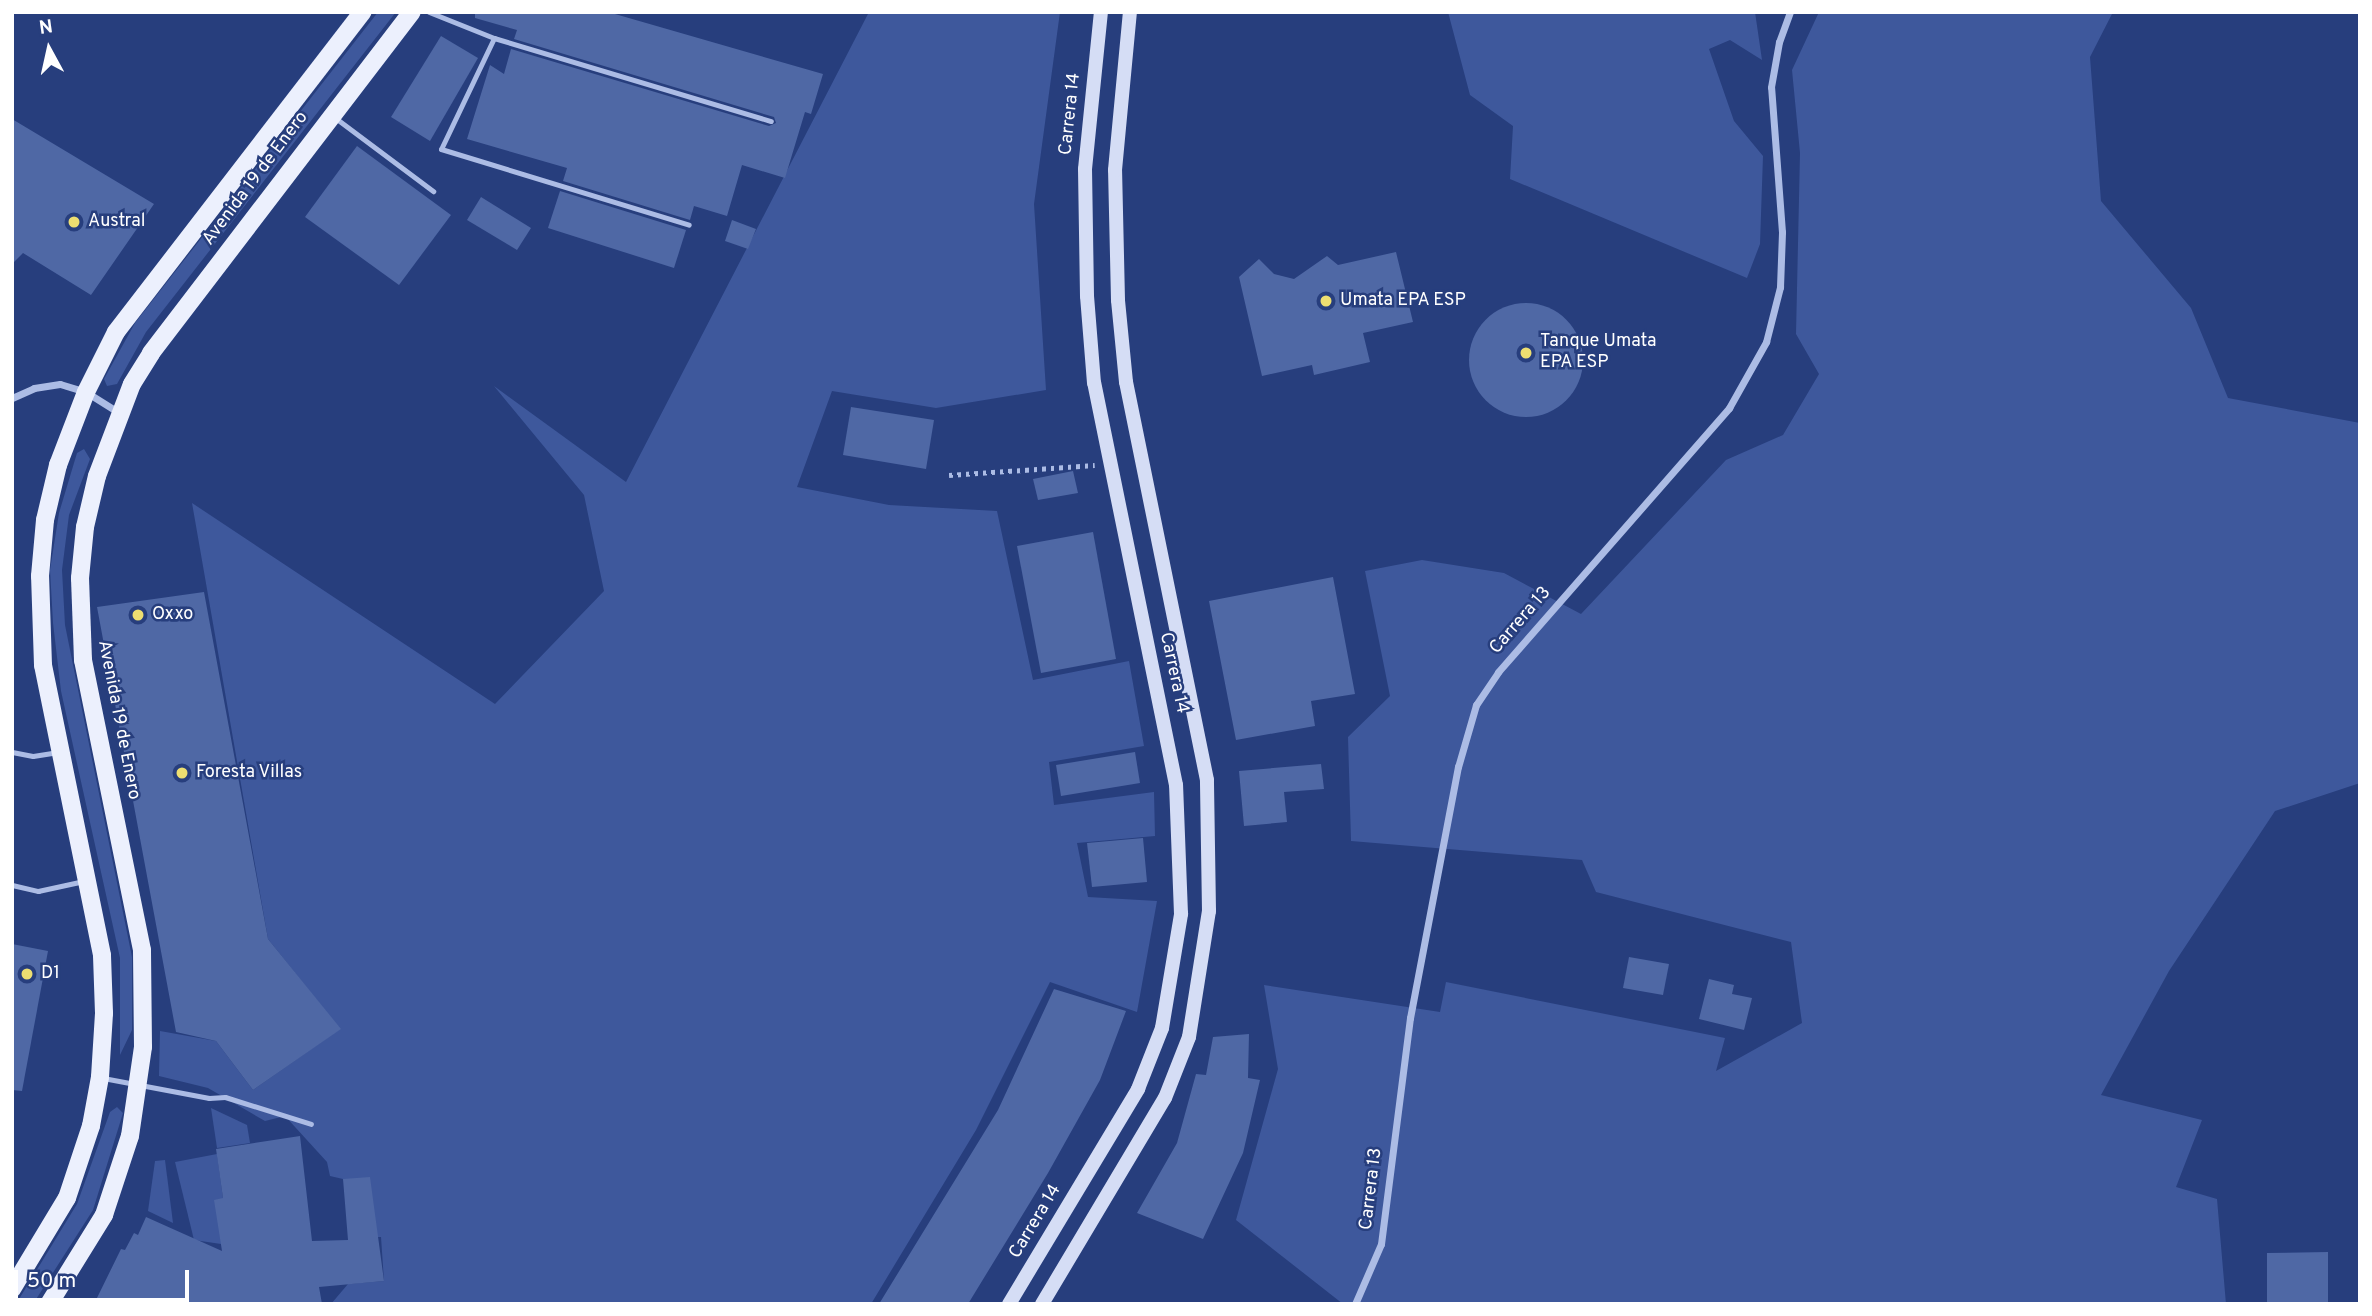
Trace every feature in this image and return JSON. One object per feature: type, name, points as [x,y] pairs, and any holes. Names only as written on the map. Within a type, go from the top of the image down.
[{"type":"main road","name":"Avenida 19 de Enero","points":[[12,1289],[67,1198],[91,1126],[100,1077],[102,955],[43,665],[40,576],[45,520],[58,465],[86,392],[116,332],[362,12]]},
{"type":"main road","name":"Avenida 19 de Enero","points":[[49,1304],[104,1215],[130,1136],[141,1082],[142,950],[83,660],[79,613],[85,527],[119,414],[151,353],[412,12]]},
{"type":"main road","name":"Carrera 14","points":[[1009,1304],[1138,1089],[1162,1028],[1175,965],[1182,867],[1176,785],[1094,383],[1085,238],[1085,169],[1101,12]]},
{"type":"main road","name":"Carrera 14","points":[[1042,1304],[1165,1098],[1189,1037],[1209,911],[1207,780],[1126,382],[1118,300],[1115,170],[1130,12]]},
{"type":"street","name":"Carrera 13","points":[[1355,1304],[1381,1244],[1410,1018],[1458,767],[1476,705],[1498,672],[1728,408],[1766,342],[1781,273],[1771,87],[1779,42],[1790,12]]},
{"type":"street","points":[[12,398],[34,388],[60,384],[86,392],[119,414]]},
{"type":"lane","points":[[429,12],[494,38],[771,121]]},
{"type":"lane","points":[[494,38],[441,149],[689,225]]},
{"type":"lane","points":[[331,116],[433,191]]},
{"type":"lane","points":[[12,751],[33,756],[60,752]]},
{"type":"lane","points":[[12,885],[38,891],[88,880]]},
{"type":"lane","points":[[100,1077],[141,1082],[209,1098],[225,1097],[311,1124]]},
{"type":"path","points":[[949,475],[1110,464]]},
{"type":"shaded area","points":[[378,12],[396,12],[146,332],[117,384],[107,386],[104,379],[135,323]]},
{"type":"shaded area","points":[[869,12],[1060,12],[1034,204],[1046,390],[936,408],[832,391],[797,487],[889,505],[997,511],[1033,680],[1129,661],[1144,746],[1049,762],[1054,805],[1154,792],[1155,836],[1077,843],[1088,897],[1157,901],[1137,1012],[1050,982],[976,1130],[871,1304],[331,1304],[348,1284],[384,1281],[381,1237],[375,1237],[343,1179],[330,1176],[327,1162],[285,1116],[265,1121],[208,1088],[159,1076],[160,1031],[216,1041],[253,1090],[340,1029],[268,939],[192,503],[495,704],[604,591],[584,495],[494,386],[626,482]]},
{"type":"shaded area","points":[[1448,12],[1755,12],[1762,60],[1730,40],[1709,49],[1734,121],[1763,156],[1760,244],[1747,278],[1510,179],[1513,126],[1470,95]]},
{"type":"shaded area","points":[[1819,12],[2113,12],[2090,57],[2101,201],[2191,308],[2228,398],[2360,423],[2360,783],[2275,811],[2169,971],[2101,1095],[2202,1120],[2176,1187],[2217,1199],[2226,1304],[1343,1304],[1236,1220],[1278,1069],[1264,985],[1440,1012],[1446,982],[1725,1038],[1716,1071],[1802,1023],[1791,942],[1596,892],[1582,860],[1351,841],[1348,737],[1390,696],[1365,571],[1422,560],[1504,573],[1581,614],[1726,460],[1783,435],[1819,374],[1796,334],[1800,153],[1792,70]]},
{"type":"shaded area","points":[[84,449],[90,459],[69,515],[62,570],[65,625],[132,957],[132,1030],[120,1055],[120,958],[61,691],[53,623],[50,570],[59,513],[77,453]]},
{"type":"shaded area","points":[[117,1107],[123,1113],[93,1210],[33,1304],[16,1304],[77,1204],[110,1112]]},
{"type":"shaded area","points":[[211,1108],[247,1125],[250,1143],[217,1148]]},
{"type":"shaded area","points":[[217,1154],[223,1198],[221,1244],[194,1240],[175,1162]]},
{"type":"shaded area","points":[[165,1160],[173,1223],[148,1211],[155,1161]]},
{"type":"building","points":[[475,12],[608,12],[823,74],[811,114],[805,112],[785,178],[742,165],[727,216],[694,206],[690,220],[563,181],[567,168],[467,139],[490,65],[504,74],[511,49],[769,126],[776,123],[774,117],[514,39],[517,30],[475,18]]},
{"type":"building","points":[[441,36],[478,58],[430,141],[391,117]]},
{"type":"building","name":"Austral","points":[[12,119],[154,204],[91,295],[23,253],[12,264]]},
{"type":"building","points":[[357,146],[451,215],[399,285],[305,217]]},
{"type":"building","points":[[560,191],[686,230],[674,268],[548,228]]},
{"type":"building","points":[[481,197],[531,228],[517,250],[467,220]]},
{"type":"building","points":[[732,220],[756,229],[748,249],[725,241]]},
{"type":"building","name":"Umata EPA ESP","points":[[1396,252],[1413,322],[1363,333],[1370,362],[1314,375],[1312,365],[1262,376],[1239,277],[1259,259],[1274,274],[1294,279],[1327,256],[1338,265]]},
{"type":"building","name":"Tanque Umata EPA ESP","points":[[1526,303],[1548,308],[1566,320],[1578,338],[1583,360],[1578,382],[1566,400],[1548,412],[1526,417],[1504,412],[1486,400],[1474,382],[1469,360],[1474,338],[1486,320],[1504,308]]},
{"type":"building","points":[[851,407],[934,420],[926,469],[843,455]]},
{"type":"building","points":[[1073,471],[1078,493],[1038,500],[1033,479]]},
{"type":"building","points":[[1093,532],[1116,659],[1041,673],[1017,546]]},
{"type":"building","points":[[1333,577],[1355,694],[1311,701],[1315,726],[1236,740],[1209,601]]},
{"type":"building","name":"Foresta Villas","points":[[204,592],[268,939],[341,1029],[253,1090],[216,1041],[176,1032],[97,607]]},
{"type":"building","points":[[1135,752],[1140,783],[1061,796],[1056,765]]},
{"type":"building","points":[[1321,764],[1324,789],[1284,792],[1287,822],[1244,826],[1239,771]]},
{"type":"building","points":[[1143,838],[1147,882],[1092,887],[1087,843]]},
{"type":"building","points":[[12,944],[48,951],[22,1091],[12,1090]]},
{"type":"building","points":[[1629,957],[1669,964],[1663,995],[1623,988]]},
{"type":"building","points":[[1709,979],[1734,985],[1732,994],[1752,998],[1744,1030],[1699,1019]]},
{"type":"building","points":[[1054,989],[1126,1011],[1100,1080],[1048,1173],[968,1304],[879,1304],[998,1110]]},
{"type":"building","points":[[1249,1034],[1248,1078],[1260,1080],[1243,1153],[1203,1239],[1137,1213],[1177,1143],[1196,1074],[1206,1075],[1213,1037]]},
{"type":"building","points":[[300,1136],[312,1241],[348,1240],[343,1179],[370,1177],[384,1281],[319,1287],[322,1304],[94,1304],[121,1249],[125,1250],[134,1233],[138,1235],[146,1217],[222,1251],[214,1200],[223,1198],[216,1149]]},
{"type":"building","points":[[2328,1252],[2328,1304],[2267,1304],[2267,1253]]},
{"type":"place","name":"Austral","points":[[74,222]]},
{"type":"place","name":"Umata EPA ESP","points":[[1326,301]]},
{"type":"place","name":"Tanque Umata EPA ESP","points":[[1526,353]]},
{"type":"place","name":"Oxxo","points":[[138,615]]},
{"type":"place","name":"Foresta Villas","points":[[182,773]]},
{"type":"place","name":"D1","points":[[27,974]]}]
